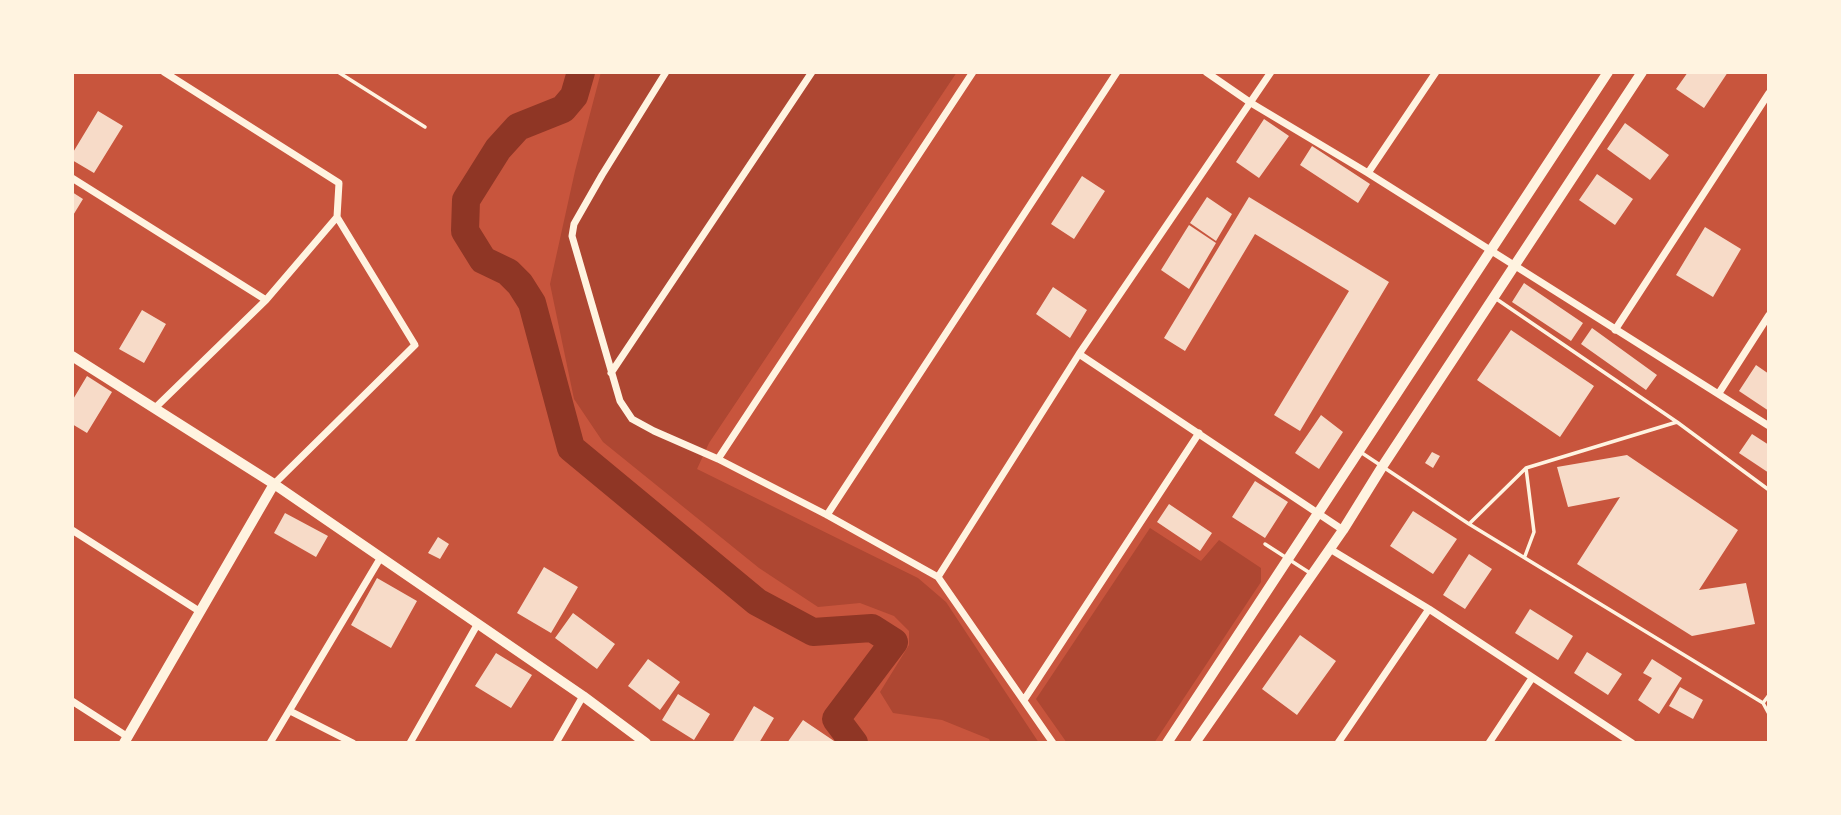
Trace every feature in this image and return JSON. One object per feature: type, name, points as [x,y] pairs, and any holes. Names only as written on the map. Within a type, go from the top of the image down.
[{"type":"main road","points":[[1167,743],[1608,72]]},
{"type":"main road","points":[[1195,743],[1343,530],[1642,72]]},
{"type":"street","points":[[72,701],[126,740],[274,484],[415,345],[337,217],[339,183],[164,72]]},
{"type":"street","points":[[666,72],[602,175],[574,224],[572,236],[620,401],[632,419],[827,515],[938,577],[1053,743]]},
{"type":"street","points":[[611,373],[812,72]]},
{"type":"street","points":[[718,459],[973,72]]},
{"type":"street","points":[[827,515],[1117,72]]},
{"type":"street","points":[[1206,72],[1251,103],[1368,173],[1769,426]]},
{"type":"street","points":[[938,577],[1079,354],[1271,72]]},
{"type":"street","points":[[1368,173],[1436,72]]},
{"type":"street","points":[[1615,330],[1769,93]]},
{"type":"street","points":[[72,178],[266,300]]},
{"type":"street","points":[[155,408],[266,300],[337,217]]},
{"type":"street","points":[[1719,394],[1769,315]]},
{"type":"street","points":[[1079,354],[1343,530]]},
{"type":"street","points":[[72,356],[274,484],[583,696],[646,743]]},
{"type":"street","points":[[1024,701],[1199,433]]},
{"type":"street","points":[[72,530],[200,611]]},
{"type":"street","points":[[1330,549],[1429,609],[1632,743]]},
{"type":"street","points":[[270,743],[381,557]]},
{"type":"street","points":[[1338,743],[1429,609]]},
{"type":"street","points":[[410,743],[477,625]]},
{"type":"street","points":[[1489,743],[1532,678]]},
{"type":"street","points":[[556,743],[583,696]]},
{"type":"street","points":[[290,711],[353,743]]},
{"type":"lane","points":[[338,72],[425,127]]},
{"type":"lane","points":[[1494,297],[1677,422],[1769,490]]},
{"type":"lane","points":[[1469,524],[1526,468],[1677,422]]},
{"type":"lane","points":[[1359,451],[1469,524],[1763,703],[1769,714]]},
{"type":"lane","points":[[1525,556],[1534,532],[1526,468]]},
{"type":"lane","points":[[1265,544],[1313,574]]},
{"type":"lane","points":[[1763,703],[1769,695]]},
{"type":"shaded area","points":[[601,72],[957,72],[709,443],[697,469],[918,578],[946,602],[1039,743],[991,743],[989,739],[942,720],[893,713],[880,692],[909,645],[909,631],[894,616],[860,603],[818,607],[759,568],[603,442],[574,399],[550,284],[575,171]]},
{"type":"shaded area","points":[[1150,528],[1201,561],[1219,540],[1261,568],[1261,582],[1154,743],[1067,743],[1036,699]]},
{"type":"building","points":[[1688,72],[1728,72],[1704,108],[1676,89]]},
{"type":"building","points":[[98,111],[123,126],[94,173],[72,160],[72,154]]},
{"type":"building","points":[[1264,119],[1289,136],[1259,178],[1236,162]]},
{"type":"building","points":[[1625,123],[1669,155],[1650,180],[1607,149]]},
{"type":"building","points":[[1312,146],[1370,184],[1358,203],[1300,165]]},
{"type":"building","points":[[1597,174],[1633,199],[1615,225],[1579,200]]},
{"type":"building","points":[[1082,176],[1105,191],[1074,239],[1051,224]]},
{"type":"building","points":[[72,192],[83,199],[72,217]]},
{"type":"building","points":[[1207,197],[1232,214],[1216,241],[1190,223]]},
{"type":"building","points":[[1249,197],[1389,282],[1300,431],[1274,415],[1349,291],[1255,234],[1185,351],[1164,338]]},
{"type":"building","points":[[1189,225],[1216,243],[1189,289],[1161,270]]},
{"type":"building","points":[[1705,227],[1741,249],[1713,297],[1676,275]]},
{"type":"building","points":[[1524,283],[1583,323],[1571,341],[1512,302]]},
{"type":"building","points":[[1053,287],[1087,310],[1070,338],[1036,314]]},
{"type":"building","points":[[142,310],[166,324],[144,363],[119,349]]},
{"type":"building","points":[[1592,328],[1657,375],[1646,390],[1581,344]]},
{"type":"building","points":[[1511,330],[1594,386],[1560,437],[1477,380]]},
{"type":"building","points":[[1756,365],[1769,374],[1769,411],[1739,391]]},
{"type":"building","points":[[87,376],[112,392],[87,433],[72,424],[72,401]]},
{"type":"building","points":[[1321,415],[1343,432],[1319,469],[1295,453]]},
{"type":"building","points":[[1752,434],[1769,445],[1769,473],[1739,453]]},
{"type":"building","points":[[1432,452],[1440,456],[1433,468],[1425,463]]},
{"type":"building","points":[[1627,455],[1738,530],[1699,590],[1746,583],[1755,624],[1692,636],[1577,564],[1620,497],[1568,507],[1557,467]]},
{"type":"building","points":[[1255,481],[1288,502],[1265,538],[1232,517]]},
{"type":"building","points":[[1169,504],[1212,533],[1200,551],[1157,522]]},
{"type":"building","points":[[1413,511],[1457,539],[1433,574],[1390,546]]},
{"type":"building","points":[[285,513],[328,536],[316,557],[274,533]]},
{"type":"building","points":[[438,537],[449,544],[440,559],[428,553]]},
{"type":"building","points":[[1469,554],[1492,569],[1465,609],[1443,595]]},
{"type":"building","points":[[544,567],[578,587],[551,633],[517,613]]},
{"type":"building","points":[[377,578],[417,601],[391,648],[351,625]]},
{"type":"building","points":[[1530,609],[1573,636],[1558,660],[1515,633]]},
{"type":"building","points":[[573,613],[615,644],[597,669],[555,638]]},
{"type":"building","points":[[1300,635],[1336,661],[1297,715],[1262,689]]},
{"type":"building","points":[[1587,652],[1622,674],[1608,695],[1574,673]]},
{"type":"building","points":[[496,653],[532,675],[511,708],[475,686]]},
{"type":"building","points":[[648,659],[680,682],[660,710],[628,686]]},
{"type":"building","points":[[1652,659],[1682,678],[1659,714],[1638,700],[1652,678],[1643,673]]},
{"type":"building","points":[[1680,687],[1703,700],[1693,719],[1669,706]]},
{"type":"building","points":[[678,694],[710,714],[694,740],[662,720]]},
{"type":"building","points":[[754,706],[774,718],[759,743],[732,743]]},
{"type":"building","points":[[803,720],[837,743],[787,743]]},
{"type":"waterway","points":[[581,72],[574,96],[563,109],[518,127],[498,149],[466,200],[465,231],[483,260],[508,272],[520,284],[532,303],[571,448],[757,602],[813,632],[872,628],[894,642],[836,719],[854,743]]}]
